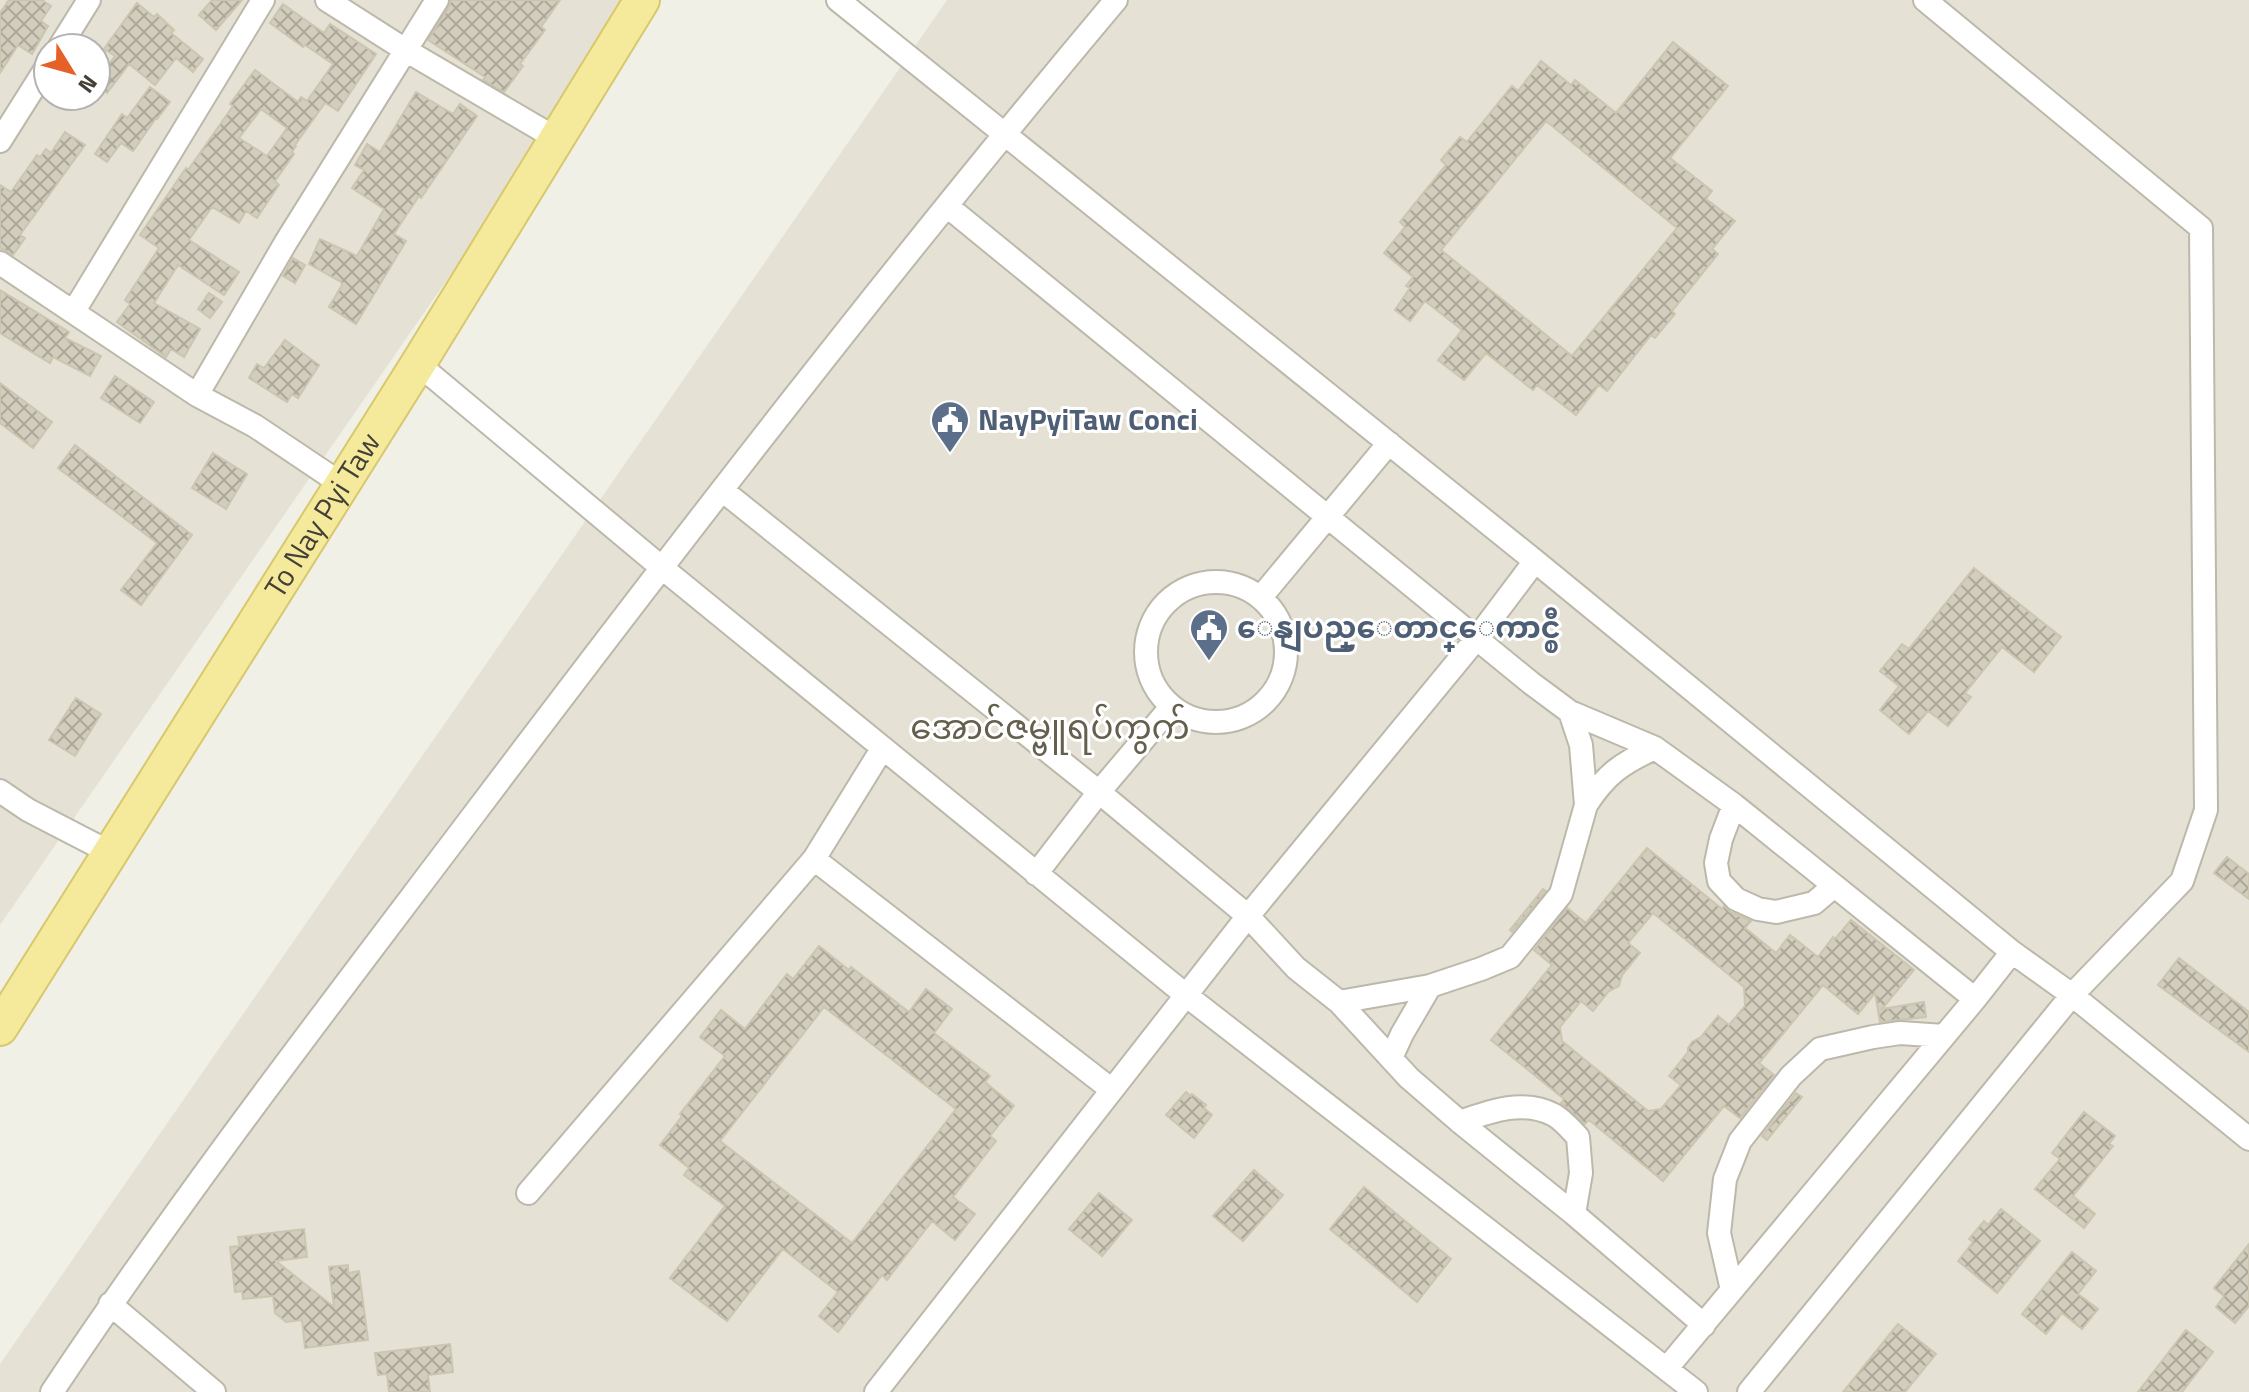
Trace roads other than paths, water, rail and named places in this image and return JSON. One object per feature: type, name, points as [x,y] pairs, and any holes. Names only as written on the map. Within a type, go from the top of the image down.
[{"type":"main road","name":"To Nay Pyi Taw","points":[[0,1028],[343,485],[642,0]]},
{"type":"street","points":[[69,32],[89,0]]},
{"type":"street","points":[[74,311],[263,0]]},
{"type":"street","points":[[327,0],[557,139]]},
{"type":"street","points":[[197,395],[286,242],[437,0]]},
{"type":"street","points":[[838,0],[1535,561],[2012,952],[2072,995],[2249,1139]]},
{"type":"street","points":[[52,1392],[110,1304],[299,1045],[661,567],[1004,133],[1116,0]]},
{"type":"street","points":[[1749,1392],[2072,995],[2182,881],[2206,810],[2201,228],[1925,0]]},
{"type":"street","points":[[0,141],[32,90]]},
{"type":"street","points":[[947,206],[1570,712],[1655,748],[1734,805],[1975,999]]},
{"type":"street","points":[[0,263],[197,395],[255,426],[343,485]]},
{"type":"street","points":[[418,364],[882,749],[1187,996],[1696,1392]]},
{"type":"street","points":[[1261,597],[1389,443]]},
{"type":"street","points":[[722,490],[1099,792],[1248,916],[1296,968],[1339,1002],[1409,1078],[1704,1325]]},
{"type":"street","points":[[876,1392],[1248,916],[1477,638],[1535,561]]},
{"type":"street","points":[[1215,582],[1239,586],[1261,597],[1276,614],[1285,637],[1286,661],[1279,685],[1262,706],[1241,719],[1216,723],[1192,719],[1171,707],[1153,685],[1146,661],[1147,637],[1157,614],[1174,596],[1191,587],[1215,582]]},
{"type":"street","points":[[1036,874],[1099,792],[1171,707]]},
{"type":"street","points":[[1570,712],[1581,745],[1586,805]]},
{"type":"street","points":[[1339,1002],[1430,986],[1510,957],[1561,894],[1586,805],[1600,784],[1630,760],[1655,748]]},
{"type":"street","points":[[528,1193],[814,859],[882,749]]},
{"type":"street","points":[[0,791],[28,810],[111,853]]},
{"type":"street","points":[[1734,805],[1716,863],[1719,881],[1736,899],[1758,909],[1776,912],[1814,903],[1834,886]]},
{"type":"street","points":[[814,859],[1112,1090]]},
{"type":"street","points":[[1667,1368],[2012,952]]},
{"type":"street","points":[[1391,1058],[1430,986]]},
{"type":"street","points":[[1732,1290],[1719,1233],[1725,1179],[1740,1141],[1791,1076],[1820,1049],[1900,1033],[1944,1036]]},
{"type":"street","points":[[1460,1122],[1493,1110],[1526,1106],[1556,1116],[1578,1137],[1581,1173],[1574,1214]]},
{"type":"street","points":[[110,1304],[214,1392]]},
{"type":"place","name":"NayPyiTaw Conci","points":[[950,454]]},
{"type":"place","name":"ေနျပည္ေတာင္ေကာင္စီ","points":[[1209,662]]},
{"type":"district","name":"အောင်ဇမ္ဗူရပ်ကွက်","points":[[1050,727]]}]
